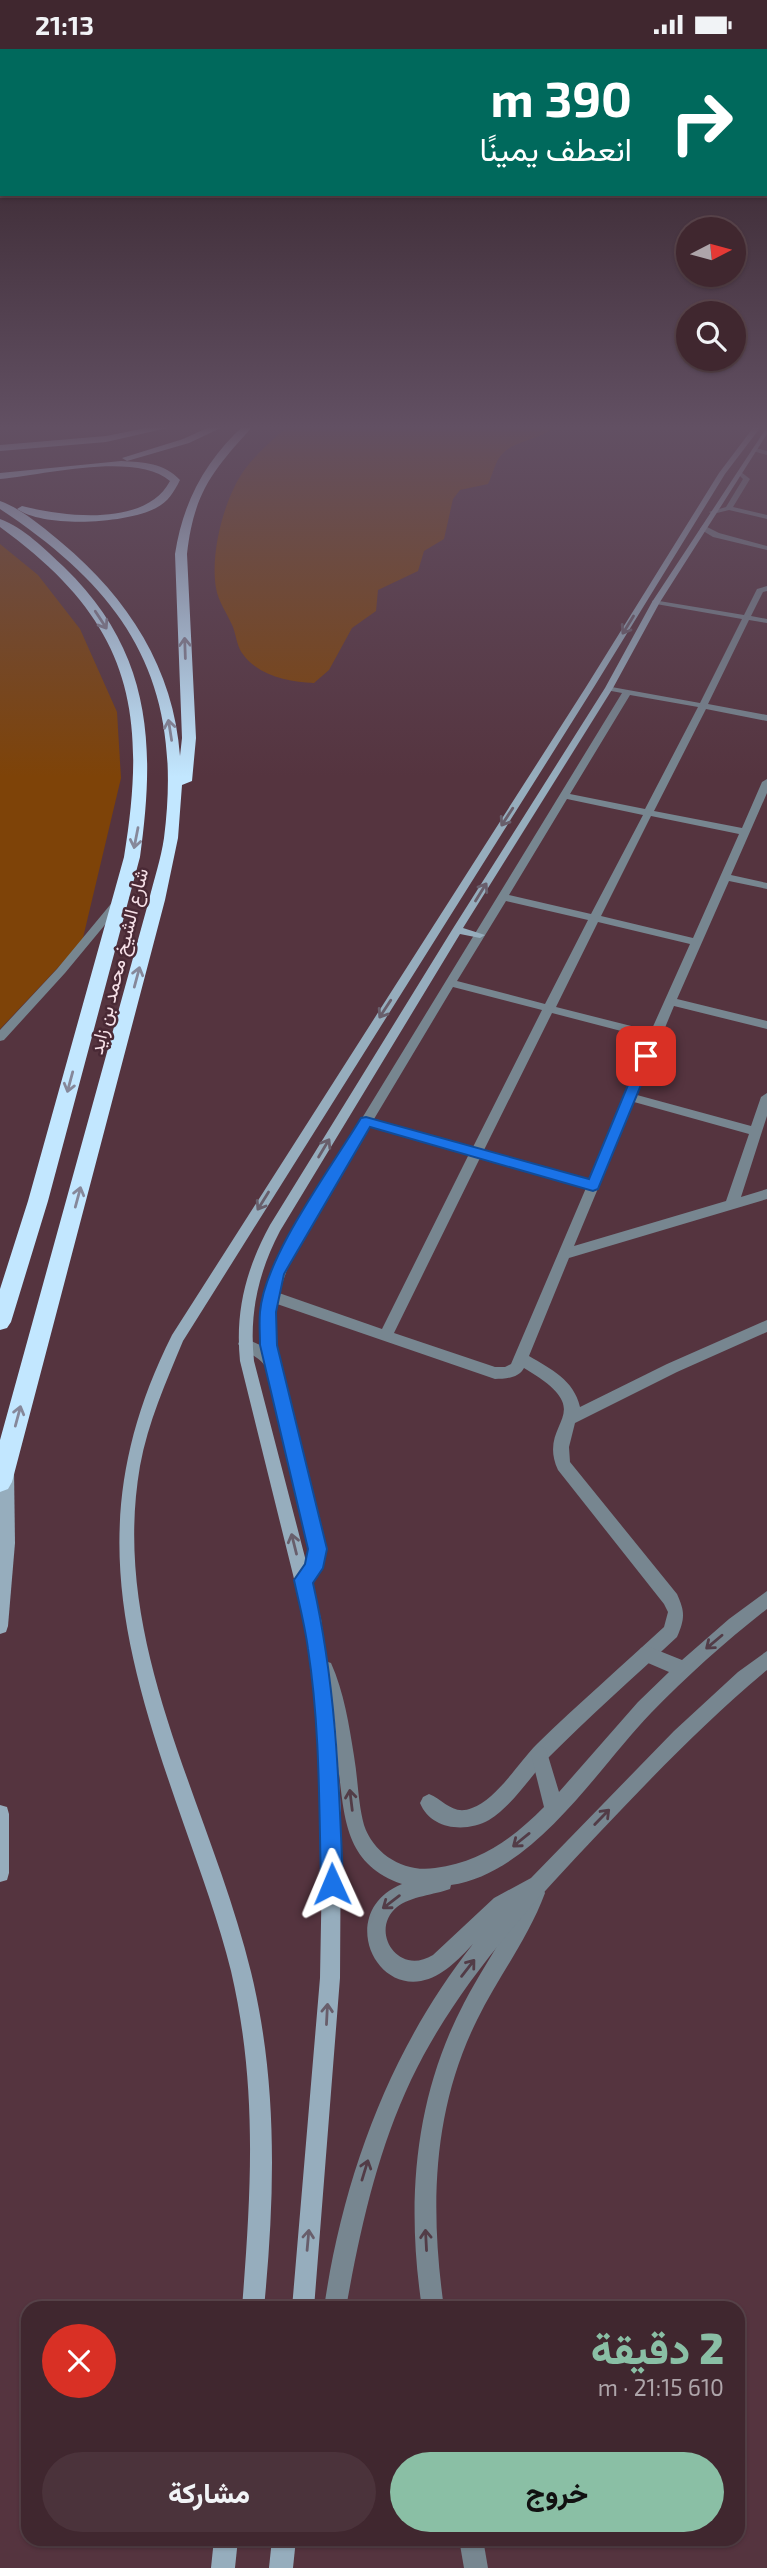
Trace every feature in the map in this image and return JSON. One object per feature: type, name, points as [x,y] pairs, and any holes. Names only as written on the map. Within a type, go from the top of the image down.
[{"type":"highway","points":[[22,542],[37,549]]},
{"type":"highway","name":"شارع الشيخ محمد بن زايد","points":[[0,1322],[41,1188],[120,900],[136,837],[143,785],[142,737],[135,695],[121,656],[103,621],[80,590],[27,542]]},
{"type":"highway","name":"شارع الشيخ محمد بن زايد","points":[[0,1482],[141,966],[171,837],[174,786],[172,740],[164,699],[143,643],[112,595],[86,567],[56,542]]},
{"type":"highway","points":[[171,837],[184,785],[189,738],[182,542]]},
{"type":"main road","points":[[254,2301],[262,2213],[263,2160],[258,2072],[250,2014],[229,1930],[151,1700],[129,1601],[125,1551],[126,1504],[143,1416],[158,1376],[184,1327],[680,542]]},
{"type":"main road","points":[[304,2301],[322,2087],[331,1935],[331,1813],[318,1648],[245,1344],[249,1291],[267,1243],[454,935],[609,688],[656,602],[694,542]]},
{"type":"main road","points":[[454,935],[476,940]]},
{"type":"main road","points":[[0,1626],[7,1543],[6,1461]]},
{"type":"main road","points":[[0,1814],[0,1873]]},
{"type":"main road","points":[[223,2568],[225,2546]]},
{"type":"street","points":[[741,542],[767,548]]},
{"type":"street","points":[[386,1335],[547,1008],[703,706],[745,617],[760,591],[767,588]]},
{"type":"street","points":[[656,602],[767,621]]},
{"type":"street","points":[[609,688],[767,718]]},
{"type":"street","points":[[303,1580],[316,1562],[317,1543],[271,1361],[267,1328],[270,1296],[286,1254],[627,692]]},
{"type":"street","points":[[270,1296],[495,1373],[513,1371],[523,1360],[629,1097],[767,782]]},
{"type":"street","points":[[564,796],[745,832]]},
{"type":"street","points":[[726,877],[767,886]]},
{"type":"street","points":[[503,897],[698,942]]},
{"type":"street","points":[[0,1037],[61,971],[120,900]]},
{"type":"street","points":[[450,983],[655,1036]]},
{"type":"street","points":[[670,1001],[767,1025]]},
{"type":"street","points":[[629,1097],[755,1131]]},
{"type":"street","points":[[732,1204],[767,1097]]},
{"type":"street","points":[[366,1121],[593,1185]]},
{"type":"street","points":[[566,1254],[767,1194]]},
{"type":"street","points":[[570,1419],[672,1368],[767,1326]]},
{"type":"street","points":[[245,1344],[260,1350],[271,1361]]},
{"type":"street","points":[[429,1803],[453,1819],[480,1815],[674,1625],[674,1605],[568,1473],[560,1449],[562,1433],[570,1419],[571,1401],[565,1390],[523,1360]]},
{"type":"street","points":[[538,1884],[506,1901],[428,1969],[411,1972],[394,1966],[387,1960],[378,1943],[376,1924],[383,1907],[397,1896],[430,1888],[500,1856],[554,1810],[621,1732],[683,1669],[767,1599]]},
{"type":"street","points":[[318,1648],[336,1706],[353,1817],[362,1842],[379,1863],[403,1876],[419,1879],[454,1877]]},
{"type":"street","points":[[647,1654],[683,1669]]},
{"type":"street","points":[[336,2301],[354,2208],[380,2127],[402,2074],[444,2000],[538,1884],[668,1748],[767,1659]]},
{"type":"street","points":[[540,1755],[554,1810]]},
{"type":"street","points":[[432,2301],[424,2220],[429,2142],[436,2106],[457,2040],[471,2010],[524,1922],[538,1884]]},
{"type":"street","points":[[472,2546],[476,2568]]},
{"type":"shaded area","points":[[440,542],[424,551],[418,571],[378,590],[376,611],[352,628],[329,670],[314,683],[294,681],[265,672],[249,661],[240,650],[216,588],[217,543]]},
{"type":"shaded area","points":[[0,544],[38,575],[80,629],[117,712],[121,778],[82,942],[0,1029]]},
{"type":"route","points":[[332,1884],[329,1767],[318,1648],[303,1580],[314,1568],[318,1549],[271,1361],[268,1312],[277,1274],[292,1244],[366,1121],[593,1185],[646,1056]]}]
